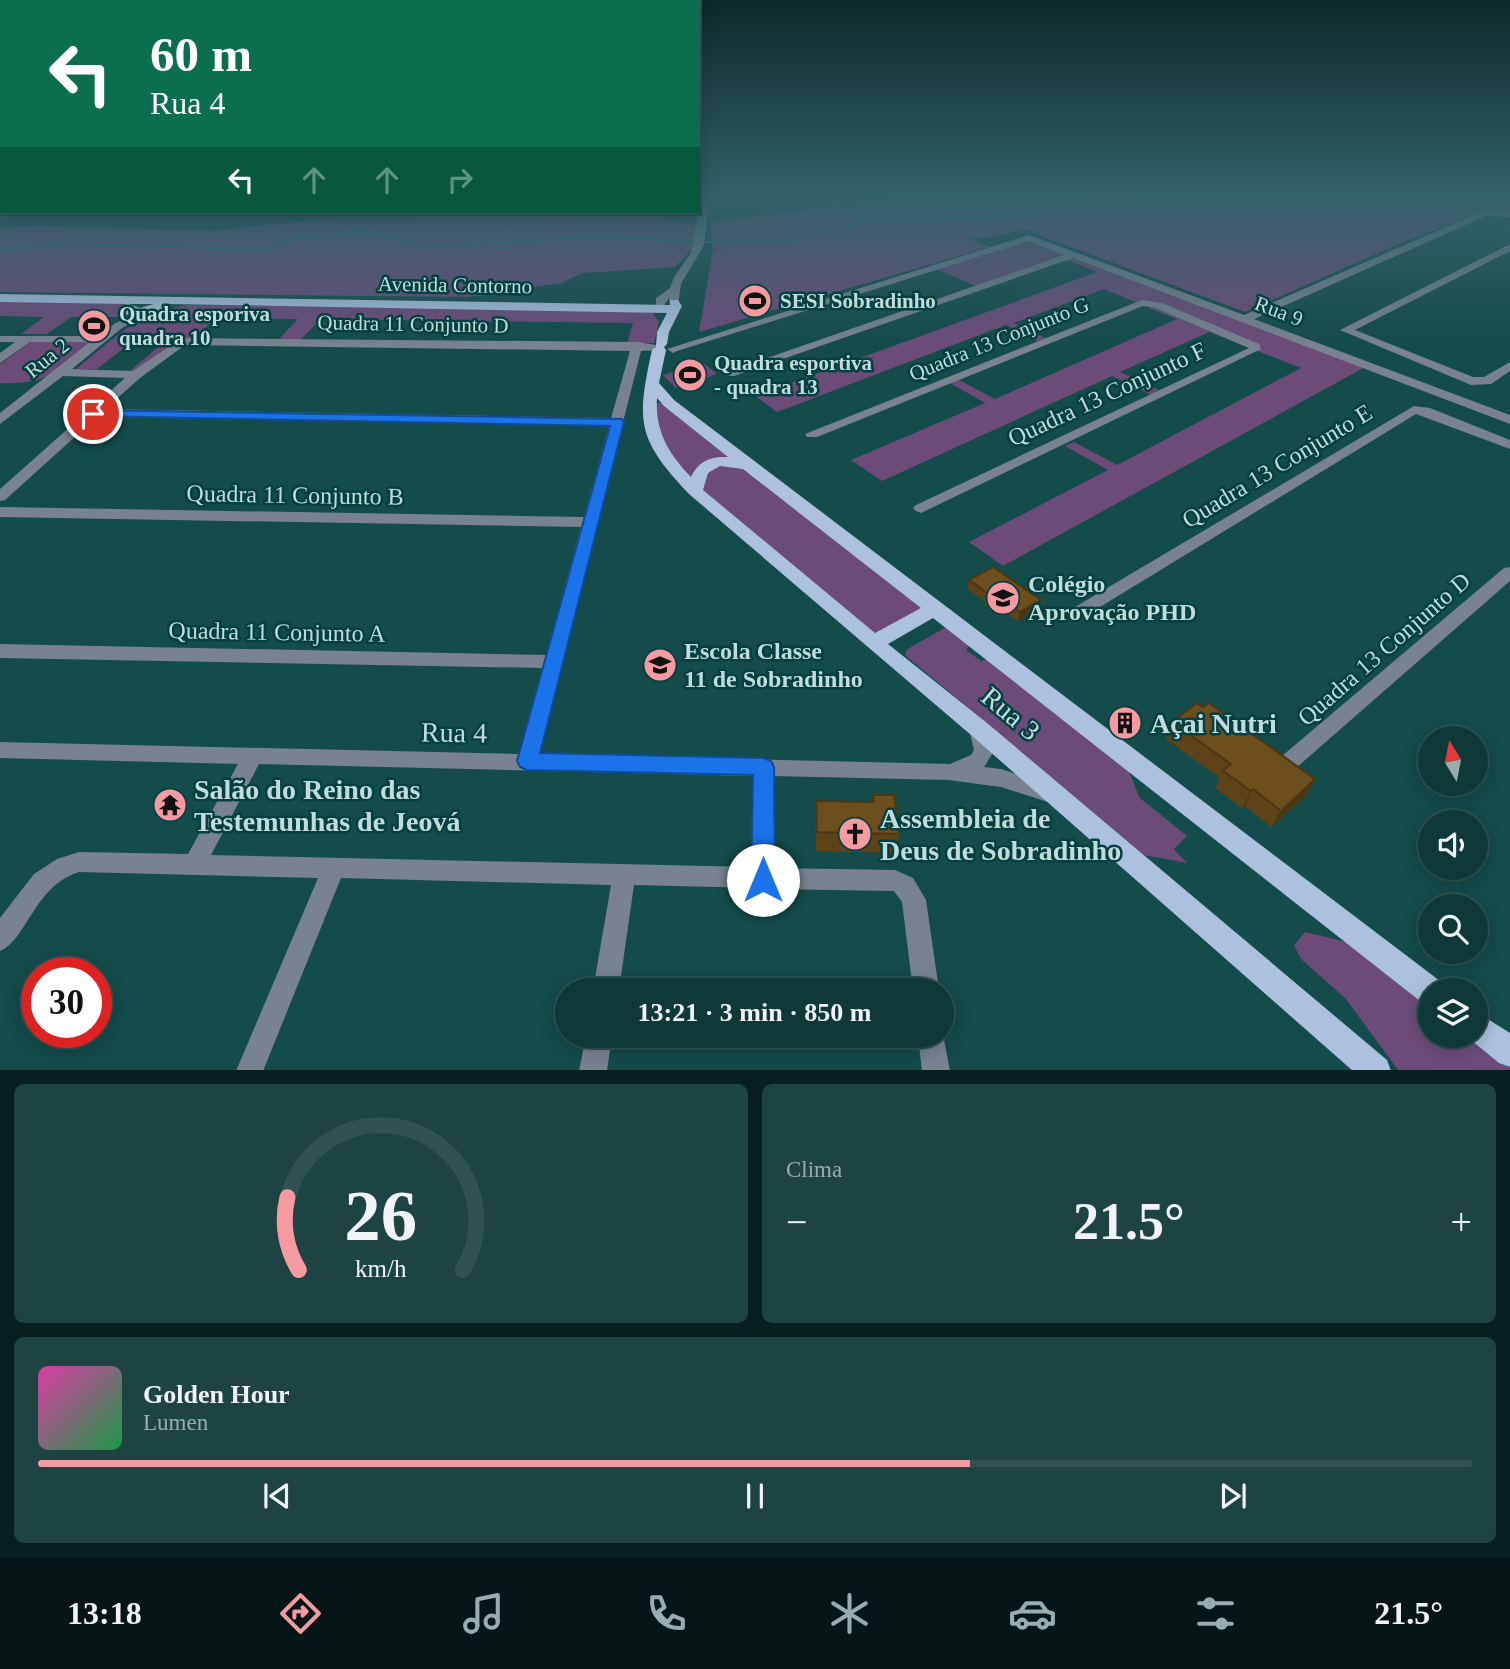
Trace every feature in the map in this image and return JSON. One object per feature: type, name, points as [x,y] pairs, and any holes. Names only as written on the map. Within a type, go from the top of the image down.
[{"type":"main road","points":[[0,299],[114,300],[151,306]]},
{"type":"main road","points":[[114,300],[127,304],[127,309],[151,306]]},
{"type":"main road","name":"Avenida Contorno","points":[[151,306],[189,301],[667,307]]},
{"type":"main road","points":[[666,347],[667,307]]},
{"type":"main road","name":"Rua 3","points":[[666,347],[653,376],[658,404],[651,436],[660,452],[695,491],[979,729],[1376,1070]]},
{"type":"main road","name":"Rua 3","points":[[658,404],[754,467],[1418,982]]},
{"type":"main road","points":[[695,491],[699,473],[709,463],[730,461],[754,467]]},
{"type":"main road","points":[[874,643],[936,608]]},
{"type":"main road","points":[[1488,1035],[1510,1052]]},
{"type":"street","points":[[667,307],[682,268],[697,246]]},
{"type":"street","name":"Rua 9","points":[[666,347],[702,341],[996,246]]},
{"type":"street","name":"Rua 9","points":[[1053,246],[1510,420]]},
{"type":"street","points":[[1245,319],[1411,246]]},
{"type":"street","points":[[1510,247],[1346,330],[1407,357],[1477,382],[1488,381],[1510,366]]},
{"type":"street","points":[[730,373],[1075,254]]},
{"type":"street","name":"Quadra 13 Conjunto G","points":[[812,434],[1140,303],[1152,303],[1201,322]]},
{"type":"street","name":"Rua 2","points":[[0,420],[118,326],[151,306]]},
{"type":"street","name":"Rua 2","points":[[118,326],[127,309]]},
{"type":"street","points":[[1201,322],[1225,312]]},
{"type":"street","name":"Quadra 13 Conjunto F","points":[[921,508],[1256,348],[1248,341],[1201,322]]},
{"type":"street","points":[[0,339],[100,340]]},
{"type":"street","points":[[0,359],[27,339]]},
{"type":"street","name":"Quadra 11 Conjunto D","points":[[136,375],[176,343],[189,340],[666,347]]},
{"type":"street","points":[[527,761],[637,346]]},
{"type":"street","points":[[1382,371],[1407,357]]},
{"type":"street","points":[[61,372],[136,375]]},
{"type":"street","points":[[0,497],[136,375]]},
{"type":"street","name":"Quadra 13 Conjunto E","points":[[1076,614],[1414,410],[1425,411],[1510,444]]},
{"type":"street","points":[[93,414],[618,422]]},
{"type":"street","name":"Quadra 11 Conjunto B","points":[[0,512],[590,522]]},
{"type":"street","name":"Quadra 13 Conjunto D","points":[[1289,762],[1510,572]]},
{"type":"street","name":"Quadra 11 Conjunto A","points":[[0,651],[553,662]]},
{"type":"street","name":"Rua 4","points":[[948,772],[968,767],[978,761],[984,751],[979,729]]},
{"type":"street","name":"Rua 4","points":[[0,750],[948,772],[1001,778],[1056,796]]},
{"type":"street","points":[[195,863],[253,756]]},
{"type":"street","points":[[763,767],[763,880]]},
{"type":"street","points":[[0,939],[33,891],[54,870],[79,862],[894,881],[905,885],[914,900],[924,978]]},
{"type":"street","points":[[249,1070],[334,867]]},
{"type":"street","points":[[608,978],[624,874]]},
{"type":"street","points":[[593,1070],[597,1048]]},
{"type":"street","points":[[933,1048],[936,1070]]},
{"type":"shaded area","points":[[0,246],[693,246],[675,267],[583,273],[561,283],[519,289],[518,292],[466,297],[0,292]]},
{"type":"shaded area","points":[[712,246],[990,247],[699,332],[713,250],[732,249],[712,249]]},
{"type":"shaded area","points":[[998,246],[1044,246],[1367,366],[1003,566],[969,542],[1108,470],[1065,446],[1074,442],[1117,465],[1301,368],[1209,332],[1120,372],[1159,390],[1151,395],[1112,376],[882,481],[851,460],[985,403],[950,383],[959,380],[995,399],[1177,319],[1149,308],[1156,305],[1140,304],[1104,289],[1014,323],[1049,340],[1041,343],[1006,325],[777,412],[755,396],[1097,272],[1062,258],[978,287],[932,267]]},
{"type":"shaded area","points":[[1068,246],[1394,246],[1245,312]]},
{"type":"shaded area","points":[[0,300],[124,304],[125,312],[121,317],[71,317],[47,334],[21,334],[44,317],[0,316]]},
{"type":"shaded area","points":[[189,305],[629,309],[653,313],[659,322],[654,343],[627,343],[633,323],[321,319],[299,341],[277,341],[298,319],[216,318],[194,338],[136,375],[125,375],[164,342],[133,341],[97,369],[76,369],[141,320],[172,308]]},
{"type":"shaded area","points":[[32,341],[94,341],[52,374],[31,381],[0,383],[0,364]]},
{"type":"shaded area","name":"Quadra esportiva - quadra 13","points":[[703,363],[717,374],[676,388],[663,375]]},
{"type":"shaded area","points":[[655,403],[669,403],[936,608],[874,643],[660,452]]},
{"type":"shaded area","points":[[948,626],[971,644],[966,650],[981,661],[988,659],[1127,767],[1140,798],[1187,836],[1174,849],[1187,863],[1144,855],[905,655],[906,650]]},
{"type":"shaded area","points":[[1305,932],[1351,943],[1418,996],[1418,1048],[1485,1048],[1510,1070],[1398,1070],[1346,999],[1301,959],[1294,945]]},
{"type":"building","points":[[993,567],[1041,600],[1020,612],[1008,604],[1001,607],[969,580]]},
{"type":"building","points":[[1197,703],[1203,707],[1209,703],[1315,779],[1281,811],[1253,789],[1251,791],[1223,771],[1231,764],[1172,722]]},
{"type":"building","points":[[1127,711],[1138,719],[1127,726],[1116,717]]},
{"type":"building","points":[[873,795],[894,795],[899,834],[817,832],[816,801],[874,802]]},
{"type":"waterway","points":[[0,250],[41,246]]},
{"type":"waterway","points":[[152,246],[264,250],[275,246]]},
{"type":"waterway","points":[[424,246],[445,246]]},
{"type":"place","name":"SESI Sobradinho","points":[[755,301]]},
{"type":"place","name":"Quadra esporiva quadra 10","points":[[94,326]]},
{"type":"place","name":"Quadra esportiva - quadra 13","points":[[690,375]]},
{"type":"place","name":"Colégio Aprovação PHD","points":[[1003,598]]},
{"type":"place","name":"Escola Classe 11 de Sobradinho","points":[[660,665]]},
{"type":"place","name":"Açai Nutri","points":[[1125,723]]},
{"type":"place","name":"Salão do Reino das Testemunhas de Jeová","points":[[170,805]]},
{"type":"place","name":"Assembleia de Deus de Sobradinho","points":[[855,834]]},
{"type":"route","points":[[93,414],[618,422],[527,761],[763,767],[763,880]]}]
